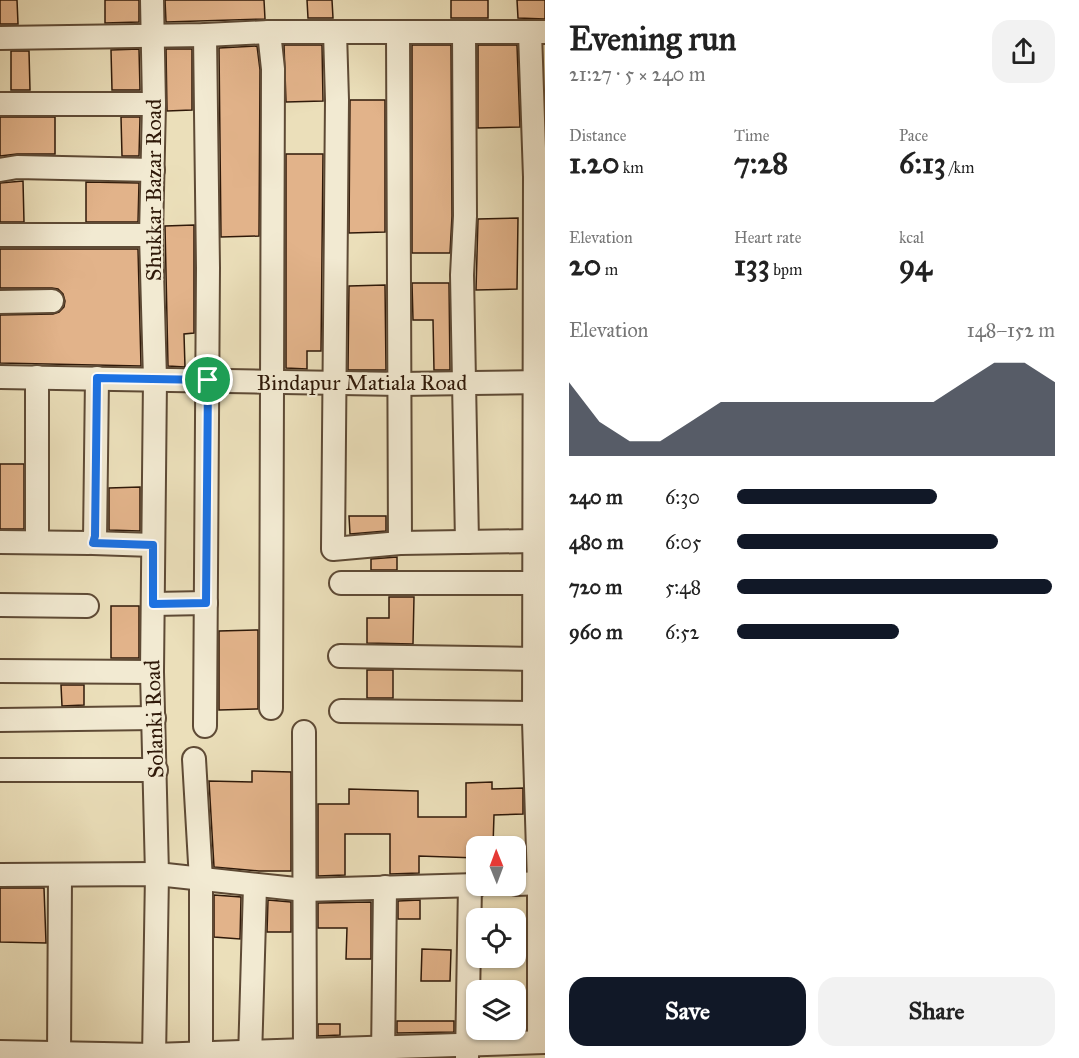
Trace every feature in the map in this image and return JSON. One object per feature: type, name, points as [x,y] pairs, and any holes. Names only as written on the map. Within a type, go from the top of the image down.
[{"type":"street","name":"Shukkar Bazar Road","points":[[152,0],[154,104],[151,236],[155,379]]},
{"type":"street","points":[[0,38],[269,32],[537,33],[535,177],[540,382],[535,541],[535,659],[542,883],[542,1042],[467,1051],[383,1053],[154,1057],[59,1056],[0,1052]]},
{"type":"street","points":[[269,32],[273,69],[271,708]]},
{"type":"street","points":[[335,32],[338,100],[333,549],[400,543],[535,541]]},
{"type":"street","points":[[398,32],[400,543]]},
{"type":"street","points":[[464,32],[464,383],[467,542]]},
{"type":"street","points":[[205,35],[208,380],[205,726]]},
{"type":"street","points":[[0,104],[154,104]]},
{"type":"street","points":[[0,170],[17,167],[153,170]]},
{"type":"street","points":[[0,235],[151,236]]},
{"type":"street","points":[[0,302],[52,301]]},
{"type":"street","name":"Bindapur Matiala Road","points":[[0,377],[400,384],[540,382]]},
{"type":"street","points":[[36,377],[37,542]]},
{"type":"street","points":[[93,543],[95,536],[97,378]]},
{"type":"street","name":"Solanki Road","points":[[154,1057],[157,874],[152,672],[155,379]]},
{"type":"street","points":[[0,543],[153,545]]},
{"type":"street","points":[[341,583],[535,583]]},
{"type":"street","points":[[153,604],[206,603]]},
{"type":"street","points":[[0,605],[87,606]]},
{"type":"street","points":[[340,656],[535,659]]},
{"type":"street","points":[[0,671],[152,672]]},
{"type":"street","points":[[340,711],[538,719]]},
{"type":"street","points":[[0,720],[154,718]]},
{"type":"street","points":[[304,732],[305,1054]]},
{"type":"street","points":[[194,759],[201,880],[200,1056]]},
{"type":"street","points":[[0,770],[156,770]]},
{"type":"street","points":[[0,875],[157,874],[305,890],[466,885]]},
{"type":"street","points":[[59,1056],[60,876]]},
{"type":"street","points":[[526,884],[542,883]]},
{"type":"street","points":[[250,1055],[255,886]]},
{"type":"street","points":[[383,1053],[385,887]]},
{"type":"street","points":[[467,1051],[474,896]]},
{"type":"building","points":[[0,0],[17,0],[18,24],[0,24]]},
{"type":"building","points":[[105,0],[139,0],[139,22],[105,23]]},
{"type":"building","points":[[165,0],[264,0],[265,19],[166,22]]},
{"type":"building","points":[[307,0],[332,0],[333,18],[308,18]]},
{"type":"building","points":[[451,0],[488,0],[488,18],[451,18]]},
{"type":"building","points":[[517,0],[545,0],[545,19],[518,18]]},
{"type":"building","points":[[284,45],[322,45],[323,101],[286,102]]},
{"type":"building","points":[[412,45],[451,45],[452,216],[450,253],[412,253]]},
{"type":"building","points":[[478,45],[517,45],[520,127],[478,128]]},
{"type":"building","points":[[257,46],[260,70],[259,236],[221,237],[219,48]]},
{"type":"building","points":[[139,49],[140,90],[112,90],[111,50]]},
{"type":"building","points":[[166,49],[192,49],[192,110],[167,111]]},
{"type":"building","points":[[11,51],[29,51],[30,90],[11,90]]},
{"type":"building","points":[[350,100],[385,100],[385,232],[349,233]]},
{"type":"building","points":[[0,117],[55,117],[55,154],[0,156]]},
{"type":"building","points":[[121,117],[140,117],[139,156],[122,156]]},
{"type":"building","points":[[286,154],[323,154],[321,351],[307,351],[307,369],[286,368]]},
{"type":"building","points":[[23,181],[24,222],[0,222],[0,183]]},
{"type":"building","points":[[86,182],[139,183],[138,222],[86,222]]},
{"type":"building","points":[[518,218],[517,289],[476,290],[478,219]]},
{"type":"building","points":[[194,225],[194,333],[184,334],[185,367],[168,366],[165,226]]},
{"type":"building","points":[[0,249],[138,249],[141,366],[0,363],[0,315],[53,314],[64,307],[65,301],[58,289],[0,288]]},
{"type":"building","points":[[412,283],[449,283],[450,370],[434,370],[433,320],[413,320]]},
{"type":"building","points":[[385,285],[386,370],[348,370],[349,286]]},
{"type":"building","points":[[0,464],[24,464],[24,529],[0,529]]},
{"type":"building","points":[[140,487],[140,531],[109,530],[109,488]]},
{"type":"building","points":[[349,516],[386,516],[386,531],[350,534]]},
{"type":"building","points":[[397,557],[397,570],[371,570],[371,559]]},
{"type":"building","points":[[389,597],[414,597],[413,644],[367,643],[367,618],[389,618]]},
{"type":"building","points":[[111,606],[139,606],[139,658],[111,658]]},
{"type":"building","points":[[258,630],[258,709],[219,710],[219,631]]},
{"type":"building","points":[[367,670],[393,670],[393,698],[367,698]]},
{"type":"building","points":[[61,685],[84,685],[84,705],[62,706]]},
{"type":"building","points":[[252,771],[291,772],[291,871],[214,867],[209,781],[252,782]]},
{"type":"building","points":[[492,782],[492,789],[523,788],[523,814],[494,815],[493,836],[466,836],[466,858],[419,856],[419,873],[390,874],[390,834],[345,834],[345,875],[318,876],[318,804],[349,804],[349,789],[418,791],[418,817],[466,817],[466,783]]},
{"type":"building","points":[[0,888],[44,888],[46,943],[0,942]]},
{"type":"building","points":[[214,895],[241,897],[240,939],[214,937]]},
{"type":"building","points":[[268,900],[291,902],[291,932],[267,932]]},
{"type":"building","points":[[420,900],[420,919],[398,919],[398,901]]},
{"type":"building","points":[[371,902],[371,959],[346,959],[347,928],[318,928],[318,903]]},
{"type":"building","points":[[422,949],[451,950],[450,981],[421,981]]},
{"type":"building","points":[[397,1021],[454,1021],[454,1032],[397,1033]]},
{"type":"building","points":[[318,1024],[340,1024],[340,1035],[318,1036]]},
{"type":"route","points":[[97,378],[208,380],[206,603],[153,604],[153,545],[93,543],[95,540],[97,378]]}]
